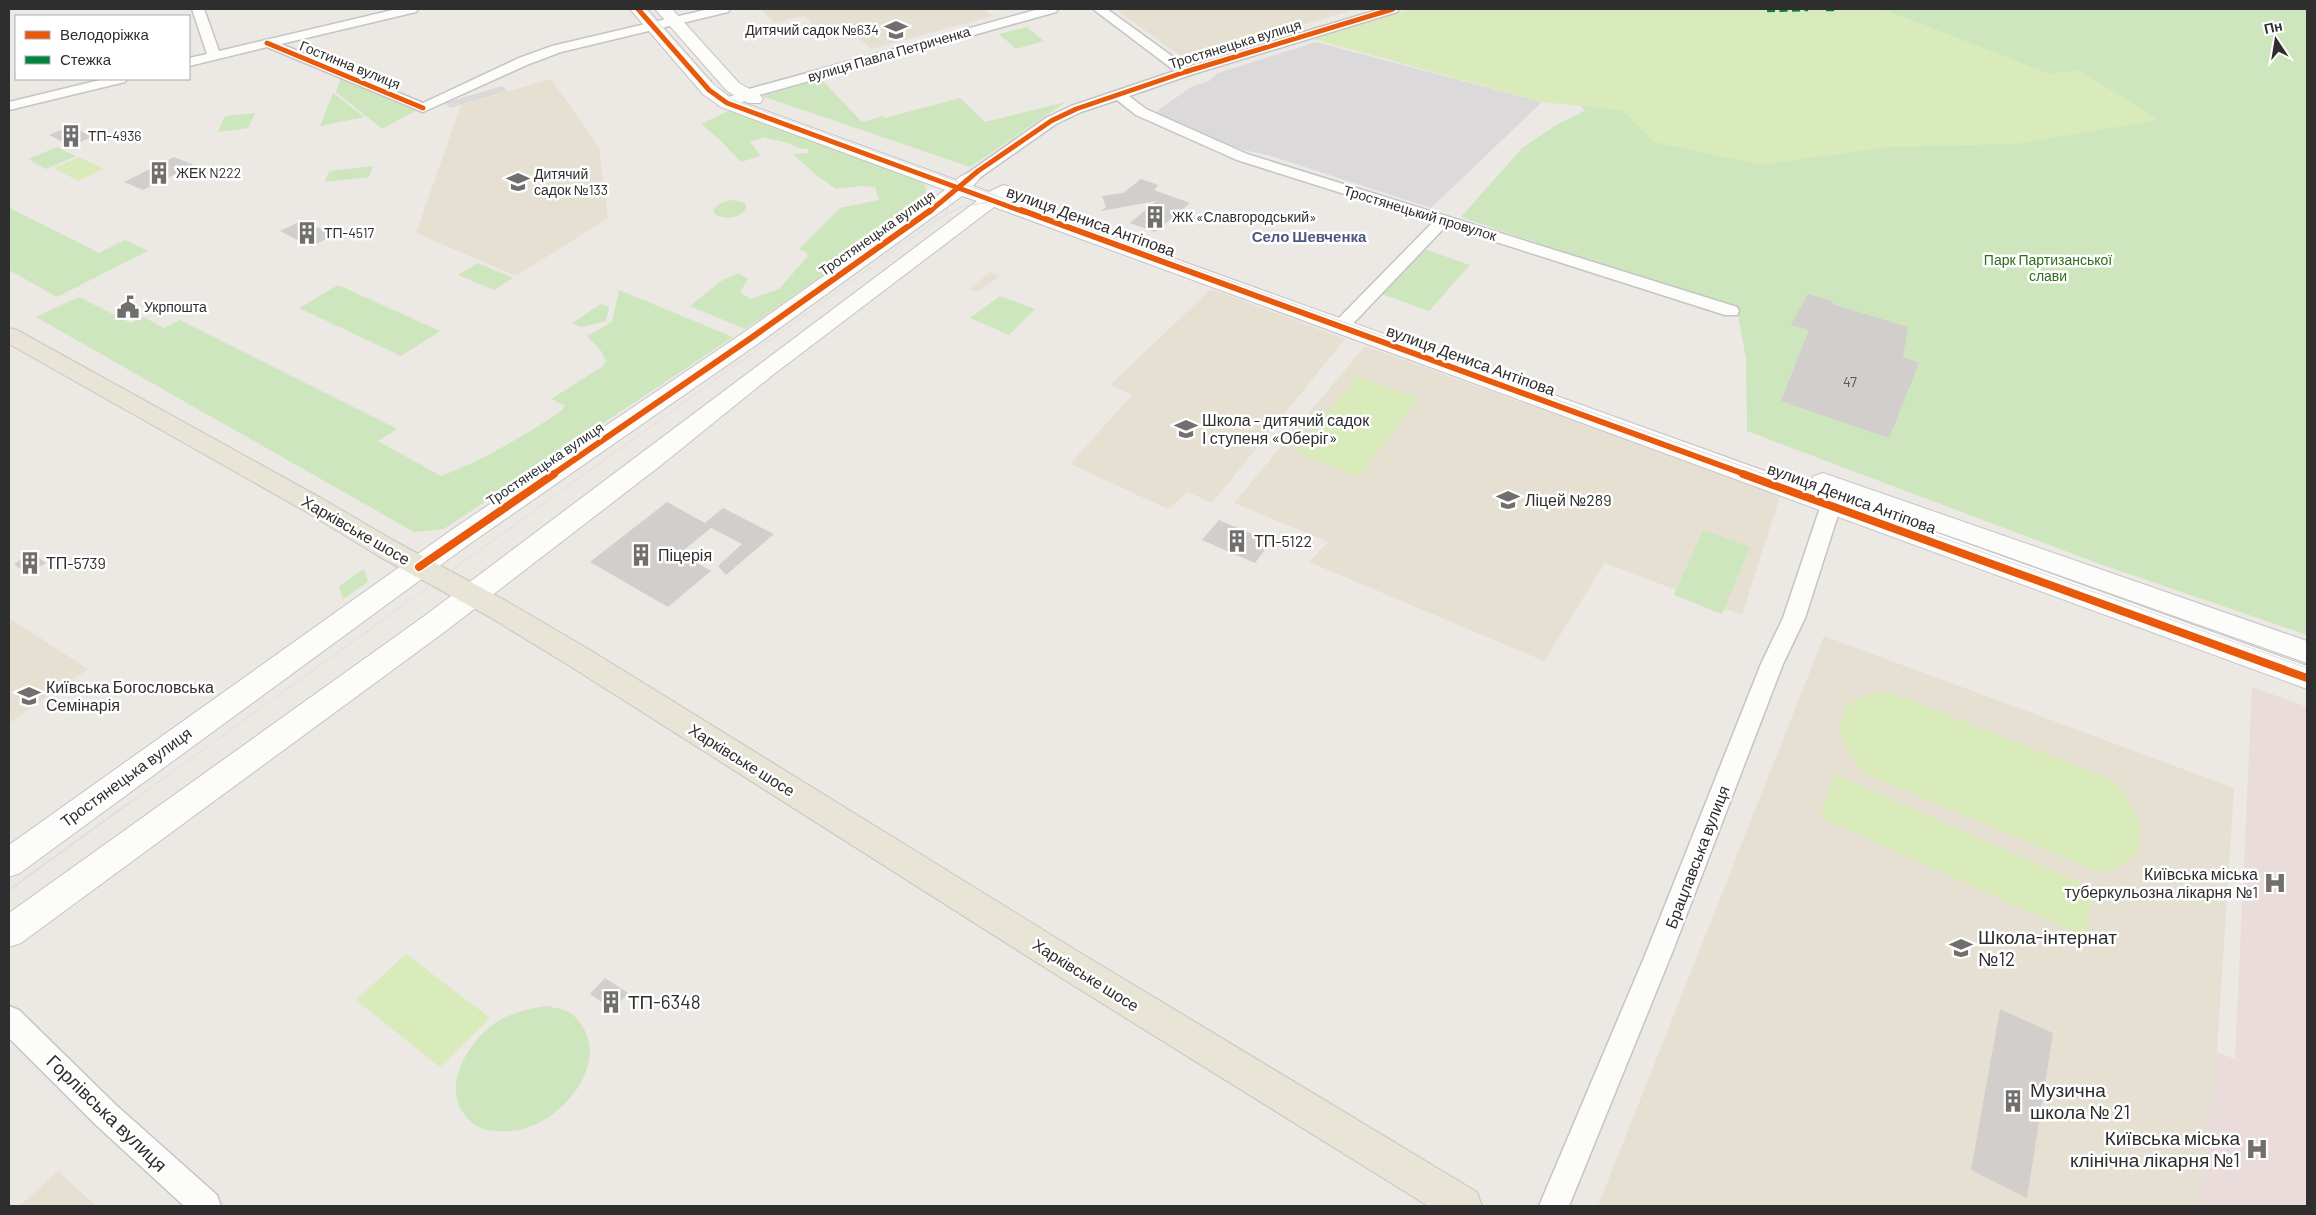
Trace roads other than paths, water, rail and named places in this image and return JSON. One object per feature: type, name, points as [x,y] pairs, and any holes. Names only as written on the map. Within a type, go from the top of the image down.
[{"type":"main road","name":"Харківське шосе","points":[[9,335],[472,594],[575,655],[1067,963],[1463,1206]]},
{"type":"street","points":[[198,9],[214,56]]},
{"type":"street","points":[[190,62],[412,9]]},
{"type":"street","name":"вулиця Дениса Антіпова","points":[[638,9],[709,90],[728,103],[964,182]]},
{"type":"street","points":[[652,26],[668,15],[724,9]]},
{"type":"street","name":"вулиця Павла Петриченка","points":[[728,103],[745,95],[1052,9]]},
{"type":"street","points":[[1099,9],[1185,72]]},
{"type":"street","name":"Тростянецька вулиця","points":[[9,863],[419,566],[751,338],[945,200],[964,182],[1051,121],[1076,109],[1185,72],[1394,9]]},
{"type":"street","name":"вулиця Дениса Антіпова","points":[[668,15],[733,87],[745,95],[998,195],[1834,496],[2307,678]]},
{"type":"street","name":"Гостинна вулиця","points":[[267,44],[423,108],[524,60],[652,26]]},
{"type":"street","points":[[9,106],[116,80]]},
{"type":"street","name":"Тростянецький провулок","points":[[1119,95],[1141,112],[1242,157],[1731,311]]},
{"type":"street","points":[[9,932],[262,750],[472,594],[998,195]]},
{"type":"street","points":[[1347,321],[1444,220]]},
{"type":"street","name":"вулиця Дениса Антіпова","points":[[1834,496],[2307,652]]},
{"type":"street","name":"Брацлавська вулиця","points":[[1554,1206],[1659,953],[1772,664],[1794,618],[1834,496]]},
{"type":"street","name":"Горлівська вулиця","points":[[9,1019],[106,1116],[206,1206]]},
{"type":"tram line","points":[[646,9],[711,82],[733,100],[945,177]]},
{"type":"tram line","points":[[945,177],[1599,415],[2307,668]]},
{"type":"tram line","points":[[945,177],[952,195],[946,215]]},
{"type":"tram line","points":[[946,215],[960,207],[1002,200]]},
{"type":"tram line","points":[[128,804],[946,215]]},
{"type":"tram line","points":[[9,890],[129,803]]},
{"type":"place","name":"Дитячий садок №634","points":[[896,30]]},
{"type":"place","name":"ТП-4936","points":[[71,136]]},
{"type":"place","name":"ЖЕК N222","points":[[159,173]]},
{"type":"place","name":"Дитячий садок №133","points":[[518,182]]},
{"type":"place","name":"ЖК «Славгородський»","points":[[1155,217]]},
{"type":"place","name":"ТП-4517","points":[[307,233]]},
{"type":"place","name":"Укрпошта","points":[[128,307]]},
{"type":"place","name":"Школа - дитячий садок І ступеня «Оберіг»","points":[[1186,429]]},
{"type":"place","name":"Ліцей №289","points":[[1508,500]]},
{"type":"place","name":"ТП-5122","points":[[1237,541]]},
{"type":"place","name":"Піцерія","points":[[641,555]]},
{"type":"place","name":"ТП-5739","points":[[30,563]]},
{"type":"place","name":"Київська Богословська Семінарія","points":[[29,696]]},
{"type":"place","name":"Київська міська туберкульозна лікарня №1","points":[[2275,883]]},
{"type":"place","name":"Школа-інтернат №12","points":[[1961,948]]},
{"type":"place","name":"ТП-6348","points":[[611,1002]]},
{"type":"place","name":"Музична школа № 21","points":[[2013,1101]]},
{"type":"place","name":"Київська міська клінічна лікарня №1","points":[[2257,1149]]},
{"type":"district","name":"Село Шевченка","points":[[1309,237]]},
{"type":"park label","name":"Парк Партизанської слави","points":[[2048,268]]}]
